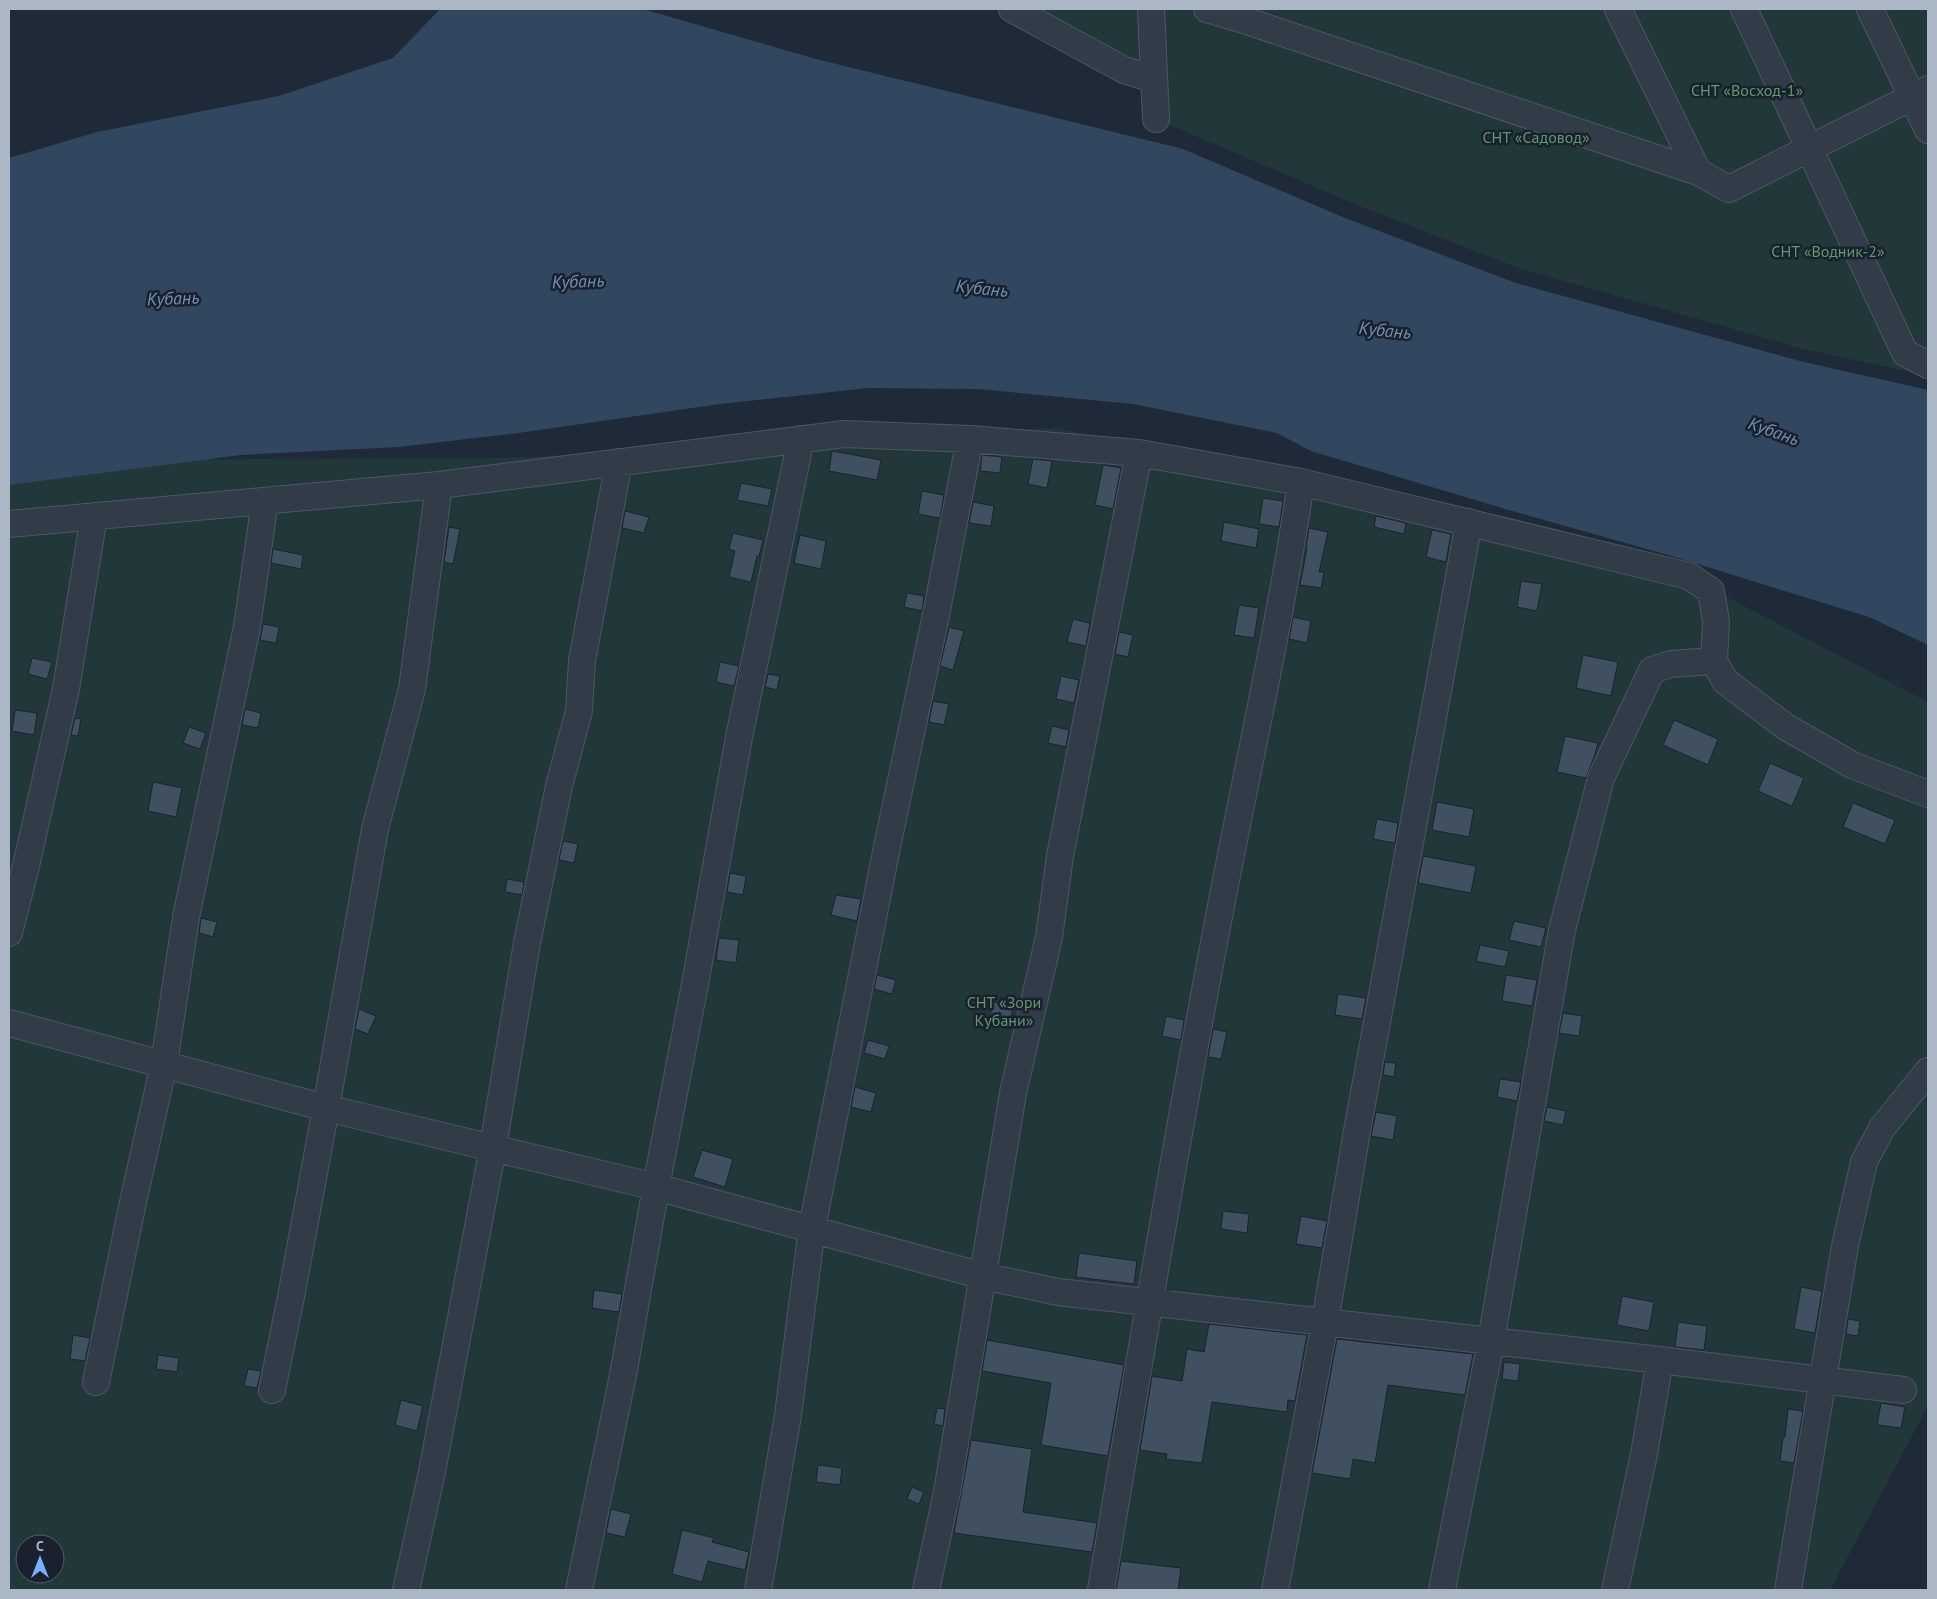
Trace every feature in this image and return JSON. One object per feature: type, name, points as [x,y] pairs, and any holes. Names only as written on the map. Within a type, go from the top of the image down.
[{"type":"lane","points":[[1012,9],[1124,70],[1154,79]]},
{"type":"lane","points":[[1151,9],[1156,119]]},
{"type":"lane","points":[[1207,9],[1698,172],[1729,189],[1920,93]]},
{"type":"lane","points":[[1618,9],[1698,172]]},
{"type":"lane","points":[[1744,9],[1905,353],[1928,365]]},
{"type":"lane","points":[[1870,9],[1920,93],[1928,130]]},
{"type":"lane","points":[[9,524],[439,485],[844,434],[970,440],[1139,453],[1301,482],[1689,576],[1711,591],[1716,622],[1714,661],[1725,681],[1786,727],[1852,765],[1928,794]]},
{"type":"lane","points":[[579,1590],[621,1384],[656,1186],[697,974],[738,737],[801,439]]},
{"type":"lane","points":[[758,1590],[788,1415],[812,1228],[885,856],[936,615],[970,440]]},
{"type":"lane","points":[[926,1590],[947,1492],[1013,1092],[1049,937],[1060,856],[1139,453]]},
{"type":"lane","points":[[406,1590],[433,1463],[493,1147],[527,943],[559,786],[579,711],[582,661],[619,462]]},
{"type":"lane","points":[[1101,1590],[1149,1302],[1216,934],[1265,688],[1301,482]]},
{"type":"lane","points":[[272,1390],[292,1297],[375,829],[412,689],[439,485]]},
{"type":"lane","points":[[96,1382],[164,1064],[186,917],[247,627],[265,501]]},
{"type":"lane","points":[[9,933],[66,689],[94,516]]},
{"type":"lane","points":[[1275,1590],[1326,1322],[1357,1131],[1469,522]]},
{"type":"lane","points":[[1442,1590],[1491,1341],[1562,930],[1601,778],[1652,670],[1671,664],[1714,661]]},
{"type":"lane","points":[[9,1023],[326,1108],[656,1186],[983,1276],[1058,1292],[1660,1360],[1904,1390]]},
{"type":"lane","points":[[1788,1590],[1821,1380],[1845,1246],[1864,1162],[1882,1128],[1928,1070]]},
{"type":"lane","points":[[1615,1590],[1644,1454],[1660,1360]]},
{"type":"green space","name":"СНТ «Садовод»","points":[[1012,9],[1928,9],[1928,376],[1804,349],[1521,269],[1352,203],[1156,119],[1154,79]]},
{"type":"green space","name":"СНТ «Зори Кубани»","points":[[1058,428],[1702,584],[1928,702],[1928,1406],[1830,1590],[9,1590],[9,460],[511,458]]},
{"type":"water","name":"Кубань","points":[[440,9],[643,9],[816,59],[1183,149],[1345,218],[1516,283],[1800,361],[1928,390],[1928,645],[1869,617],[1668,555],[1311,451],[1277,433],[1133,404],[978,389],[868,388],[720,404],[518,433],[398,447],[241,455],[9,485],[9,158],[97,132],[279,96],[393,58]]},
{"type":"building","points":[[832,451],[881,460],[877,480],[829,471]]},
{"type":"building","points":[[982,455],[1002,457],[1000,473],[980,471]]},
{"type":"building","points":[[1033,459],[1052,461],[1047,488],[1028,484]]},
{"type":"building","points":[[1103,465],[1121,468],[1113,509],[1095,505]]},
{"type":"building","points":[[741,483],[772,489],[768,506],[737,500]]},
{"type":"building","points":[[922,491],[944,495],[940,518],[918,514]]},
{"type":"building","points":[[1263,498],[1283,501],[1279,527],[1259,524]]},
{"type":"building","points":[[973,502],[994,506],[991,526],[969,523]]},
{"type":"building","points":[[625,511],[649,517],[644,533],[622,528]]},
{"type":"building","points":[[1376,516],[1406,523],[1404,534],[1374,527]]},
{"type":"building","points":[[1224,522],[1259,529],[1256,548],[1221,541]]},
{"type":"building","points":[[449,527],[460,529],[453,564],[444,562]]},
{"type":"building","points":[[1309,528],[1328,532],[1319,572],[1324,572],[1321,588],[1300,585]]},
{"type":"building","points":[[1432,530],[1451,534],[1446,562],[1426,557]]},
{"type":"building","points":[[733,533],[763,540],[751,582],[729,577],[735,551],[729,549]]},
{"type":"building","points":[[800,535],[826,541],[821,569],[794,563]]},
{"type":"building","points":[[273,549],[303,555],[301,569],[271,563]]},
{"type":"building","points":[[1521,581],[1542,584],[1537,611],[1517,607]]},
{"type":"building","points":[[907,593],[924,596],[922,611],[904,607]]},
{"type":"building","points":[[1239,605],[1259,608],[1254,638],[1234,635]]},
{"type":"building","points":[[1293,617],[1311,621],[1307,643],[1289,639]]},
{"type":"building","points":[[1073,619],[1090,623],[1086,646],[1067,642]]},
{"type":"building","points":[[263,624],[279,627],[276,643],[260,640]]},
{"type":"building","points":[[949,627],[964,631],[953,670],[940,666]]},
{"type":"building","points":[[1119,632],[1133,635],[1128,657],[1115,654]]},
{"type":"building","points":[[1583,655],[1618,662],[1611,696],[1576,688]]},
{"type":"building","points":[[32,658],[52,662],[47,679],[28,674]]},
{"type":"building","points":[[720,662],[739,666],[734,686],[716,682]]},
{"type":"building","points":[[768,674],[780,676],[777,690],[765,687]]},
{"type":"building","points":[[1061,676],[1079,680],[1074,703],[1056,699]]},
{"type":"building","points":[[933,701],[949,704],[944,725],[929,722]]},
{"type":"building","points":[[245,709],[261,713],[258,728],[242,725]]},
{"type":"building","points":[[15,710],[37,713],[34,735],[12,731]]},
{"type":"building","points":[[75,718],[81,719],[78,736],[71,735]]},
{"type":"building","points":[[1674,720],[1718,739],[1708,765],[1663,745]]},
{"type":"building","points":[[1052,726],[1069,730],[1066,747],[1048,743]]},
{"type":"building","points":[[189,727],[206,733],[200,749],[183,743]]},
{"type":"building","points":[[1565,736],[1598,743],[1586,778],[1557,772]]},
{"type":"building","points":[[1770,763],[1804,778],[1792,806],[1758,791]]},
{"type":"building","points":[[153,782],[182,788],[176,817],[148,811]]},
{"type":"building","points":[[1437,802],[1474,809],[1469,837],[1432,830]]},
{"type":"building","points":[[1853,803],[1895,820],[1885,844],[1843,827]]},
{"type":"building","points":[[1377,819],[1398,823],[1395,843],[1373,839]]},
{"type":"building","points":[[563,841],[578,844],[574,863],[559,860]]},
{"type":"building","points":[[1423,856],[1476,866],[1471,893],[1418,883]]},
{"type":"building","points":[[730,873],[746,876],[743,895],[727,892]]},
{"type":"building","points":[[507,879],[524,882],[522,895],[505,892]]},
{"type":"building","points":[[836,895],[861,899],[857,921],[831,915]]},
{"type":"building","points":[[201,918],[217,922],[213,937],[199,933]]},
{"type":"building","points":[[1514,921],[1546,928],[1541,947],[1509,940]]},
{"type":"building","points":[[719,938],[739,940],[736,963],[716,960]]},
{"type":"building","points":[[1480,945],[1509,951],[1505,967],[1476,961]]},
{"type":"building","points":[[877,975],[896,980],[892,994],[874,989]]},
{"type":"building","points":[[1506,975],[1537,980],[1532,1006],[1502,1001]]},
{"type":"building","points":[[1338,994],[1366,998],[1362,1019],[1335,1015]]},
{"type":"building","points":[[993,1002],[1013,1005],[1011,1020],[990,1017]]},
{"type":"building","points":[[359,1009],[376,1016],[368,1034],[355,1029]]},
{"type":"building","points":[[1563,1013],[1582,1016],[1579,1036],[1559,1033]]},
{"type":"building","points":[[1166,1016],[1184,1020],[1181,1040],[1162,1036]]},
{"type":"building","points":[[1213,1029],[1227,1032],[1221,1059],[1208,1057]]},
{"type":"building","points":[[868,1040],[889,1046],[885,1059],[864,1053]]},
{"type":"building","points":[[1385,1062],[1396,1063],[1394,1077],[1383,1075]]},
{"type":"building","points":[[1500,1079],[1521,1082],[1517,1101],[1497,1097]]},
{"type":"building","points":[[855,1087],[876,1093],[871,1112],[851,1107]]},
{"type":"building","points":[[1547,1107],[1566,1111],[1563,1125],[1544,1121]]},
{"type":"building","points":[[1376,1112],[1397,1116],[1393,1140],[1371,1136]]},
{"type":"building","points":[[702,1150],[733,1159],[725,1187],[693,1177]]},
{"type":"building","points":[[1223,1211],[1249,1214],[1247,1233],[1221,1229]]},
{"type":"building","points":[[1301,1216],[1327,1221],[1322,1248],[1296,1244]]},
{"type":"building","points":[[1079,1253],[1137,1261],[1134,1284],[1076,1277]]},
{"type":"building","points":[[1801,1287],[1822,1291],[1815,1333],[1794,1329]]},
{"type":"building","points":[[594,1290],[622,1294],[619,1312],[592,1308]]},
{"type":"building","points":[[1622,1296],[1654,1302],[1649,1331],[1617,1325]]},
{"type":"building","points":[[1848,1319],[1860,1321],[1858,1336],[1846,1334]]},
{"type":"building","points":[[1678,1322],[1707,1326],[1704,1350],[1675,1347]]},
{"type":"building","points":[[1209,1324],[1307,1335],[1295,1401],[1288,1400],[1287,1412],[1212,1402],[1202,1463],[1166,1459],[1167,1454],[1140,1450],[1152,1376],[1182,1381],[1187,1349],[1204,1352]]},
{"type":"building","points":[[73,1335],[90,1338],[85,1361],[70,1359]]},
{"type":"building","points":[[1337,1339],[1473,1354],[1465,1395],[1388,1385],[1375,1463],[1353,1459],[1350,1479],[1312,1473]]},
{"type":"building","points":[[987,1340],[1124,1365],[1108,1456],[1041,1445],[1051,1383],[982,1371]]},
{"type":"building","points":[[158,1355],[179,1358],[177,1372],[156,1369]]},
{"type":"building","points":[[1504,1362],[1520,1364],[1518,1381],[1502,1379]]},
{"type":"building","points":[[248,1369],[261,1371],[257,1388],[244,1386]]},
{"type":"building","points":[[401,1400],[423,1406],[417,1431],[395,1425]]},
{"type":"building","points":[[1881,1403],[1905,1407],[1901,1428],[1877,1425]]},
{"type":"building","points":[[937,1408],[945,1409],[943,1426],[934,1424]]},
{"type":"building","points":[[1788,1409],[1803,1411],[1794,1463],[1780,1461]]},
{"type":"building","points":[[971,1440],[1032,1449],[1023,1512],[1097,1523],[1092,1552],[954,1533]]},
{"type":"building","points":[[818,1465],[842,1468],[840,1485],[816,1482]]},
{"type":"building","points":[[912,1487],[924,1492],[919,1504],[907,1499]]},
{"type":"building","points":[[611,1509],[631,1514],[625,1537],[606,1533]]},
{"type":"building","points":[[682,1530],[714,1538],[712,1542],[749,1552],[745,1570],[708,1561],[702,1582],[672,1574]]},
{"type":"building","points":[[1121,1561],[1181,1568],[1178,1590],[1116,1590]]},
{"type":"park label","name":"СНТ «Восход-1»","points":[[1747,90]]},
{"type":"park label","name":"СНТ «Водник-2»","points":[[1828,251]]}]
